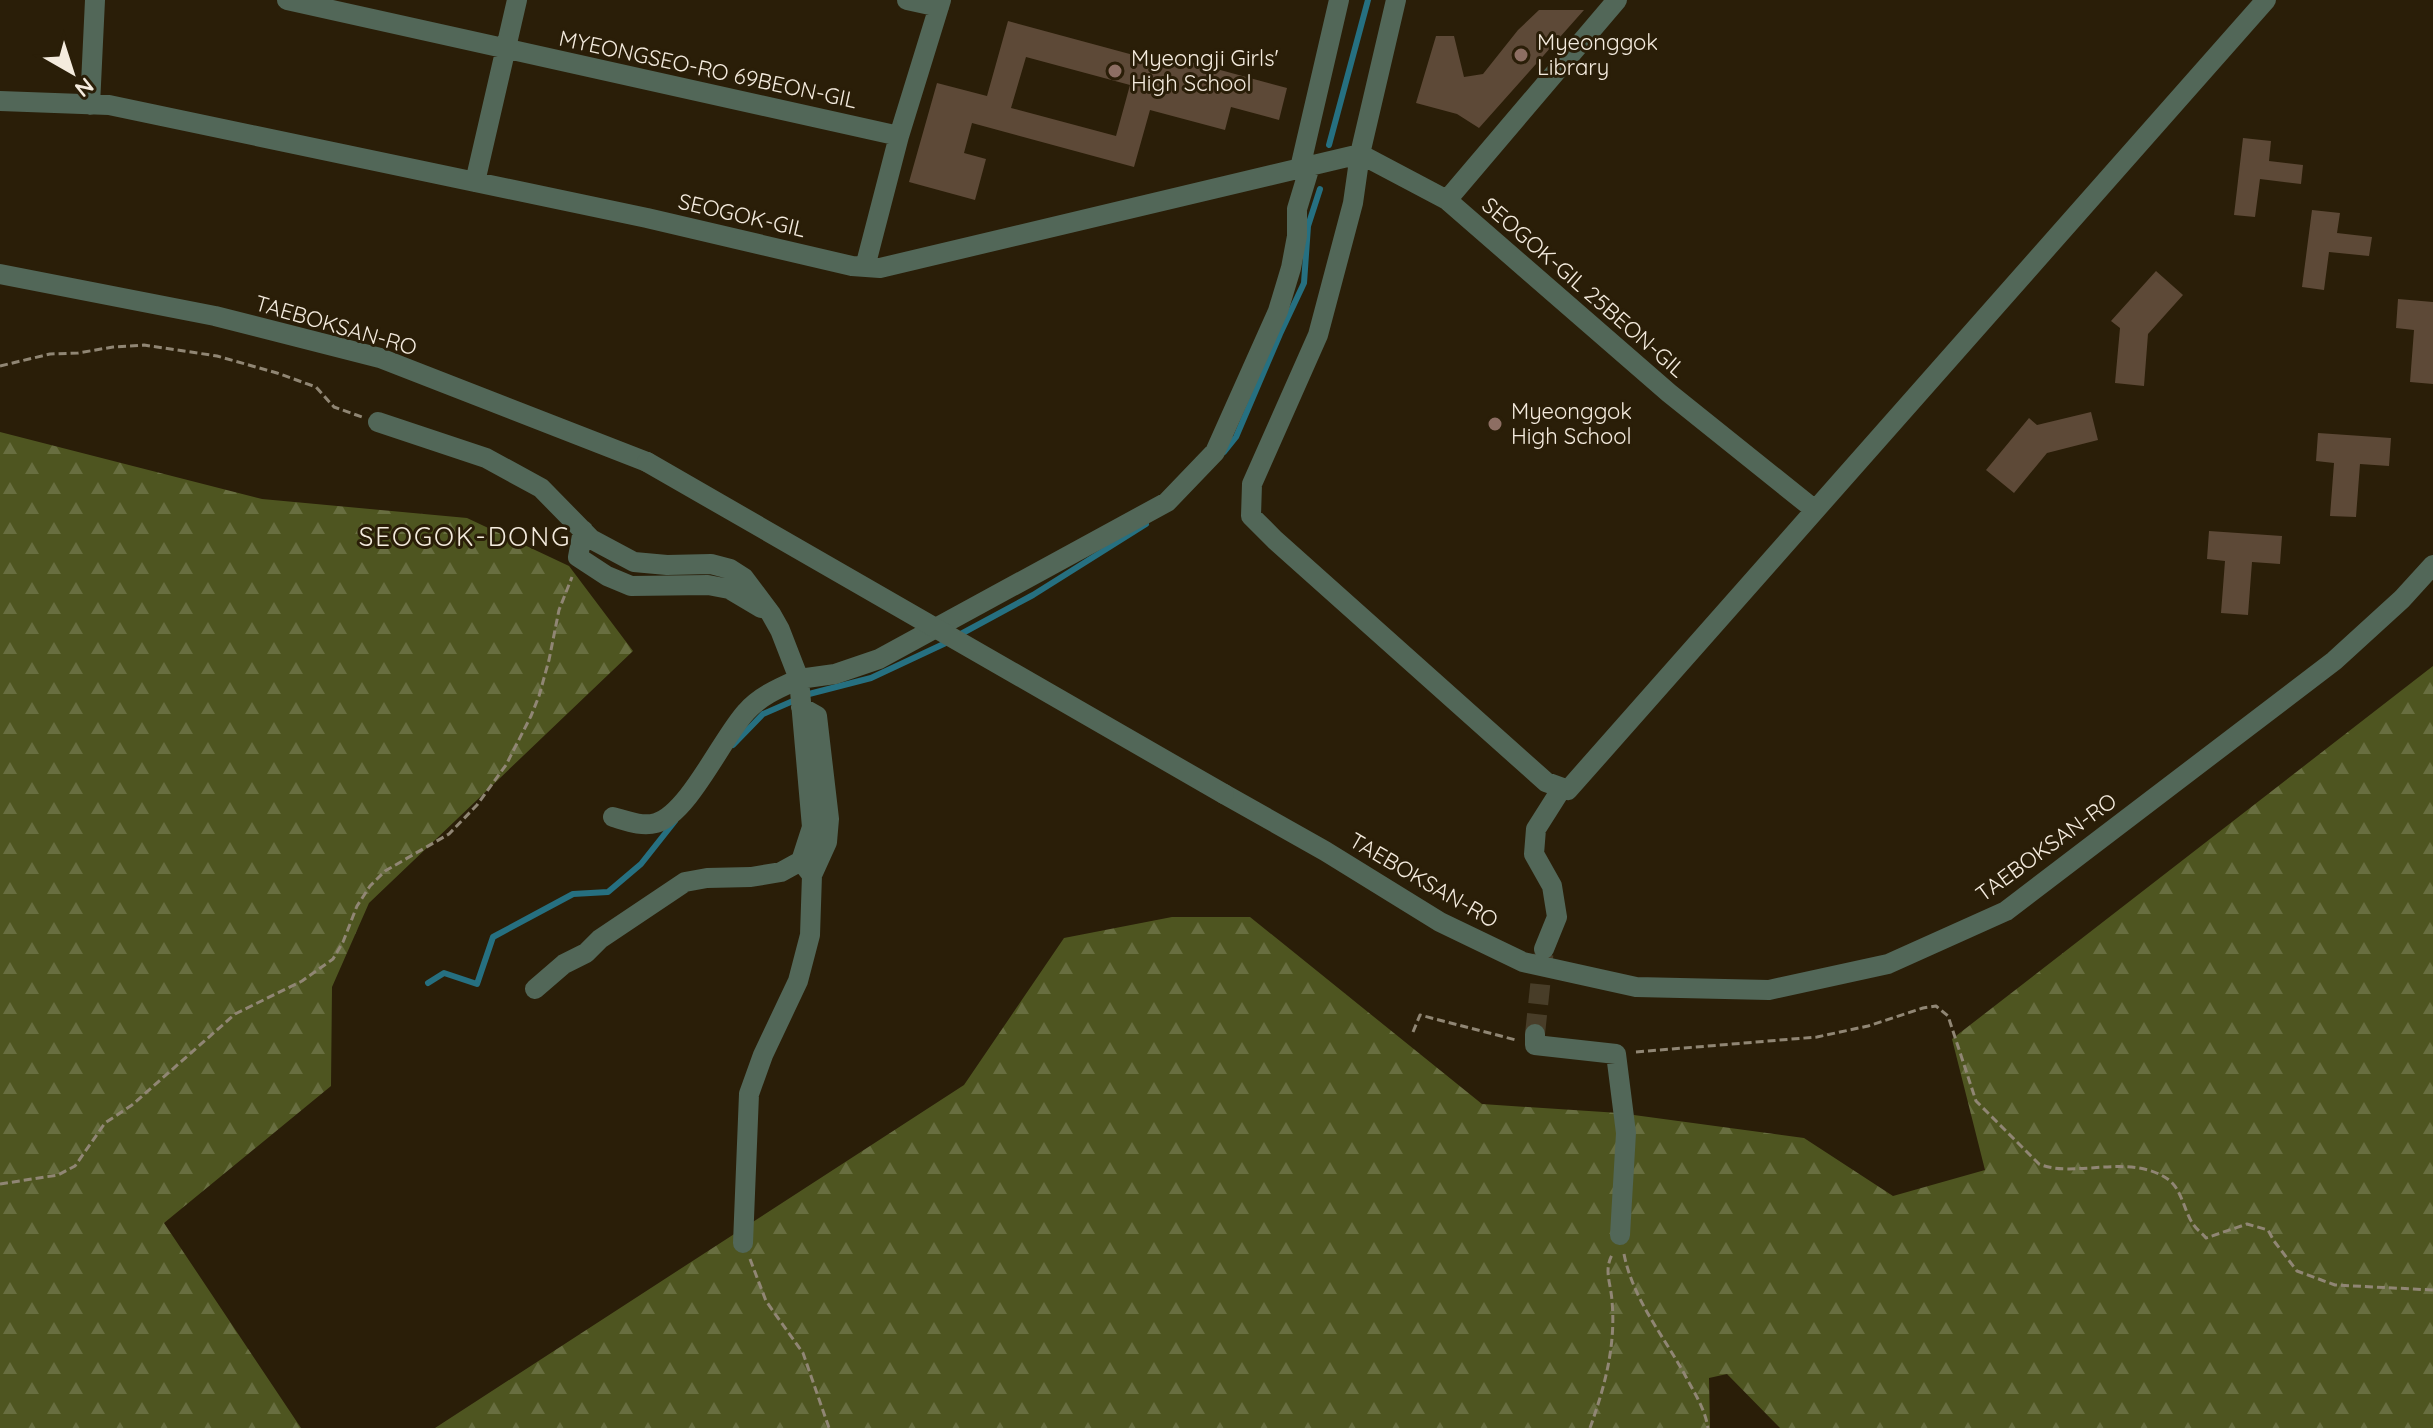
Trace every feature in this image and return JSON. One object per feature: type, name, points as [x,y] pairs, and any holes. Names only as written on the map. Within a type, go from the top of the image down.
[{"type":"street","points":[[90,105],[95,0]]},
{"type":"street","name":"MYEONGSEO-RO 69BEON-GIL","points":[[287,0],[376,10],[506,49],[899,136]]},
{"type":"street","points":[[475,182],[517,0]]},
{"type":"street","points":[[865,267],[899,136],[940,4],[907,0]]},
{"type":"street","points":[[613,817],[644,825],[658,823],[685,800],[746,712],[766,694],[799,679],[835,674],[879,659],[1167,502],[1215,452],[1278,311],[1291,268],[1297,236],[1297,209],[1339,0]]},
{"type":"street","points":[[1396,0],[1360,154],[1353,203],[1318,335],[1252,484],[1251,516],[1546,782],[1568,790],[2266,0]]},
{"type":"street","points":[[1447,200],[1617,0]]},
{"type":"street","name":"SEOGOK-GIL","points":[[0,101],[109,105],[880,268],[1305,167]]},
{"type":"street","points":[[1305,167],[1360,154]]},
{"type":"street","name":"SEOGOK-GIL 25BEON-GIL","points":[[1360,154],[1447,200],[1669,393],[1815,510]]},
{"type":"street","name":"TAEBOKSAN-RO","points":[[0,274],[215,316],[380,358],[647,462],[1325,851],[1440,922],[1523,962],[1636,987],[1769,990],[1888,964],[2006,911],[2334,661],[2402,599],[2433,565]]},
{"type":"street","points":[[378,422],[486,458],[541,488],[591,539],[634,562],[711,564],[730,569],[744,578],[780,630],[799,679],[801,707],[817,716],[829,819],[827,842],[806,868],[751,877],[685,882],[600,939],[586,953],[564,964],[535,989]]},
{"type":"street","points":[[583,530],[578,557],[607,576],[631,586],[708,585],[729,589],[771,614]]},
{"type":"street","points":[[1544,949],[1557,917],[1552,886],[1534,854],[1536,829],[1562,788]]},
{"type":"street","points":[[743,1243],[749,1094],[763,1055],[798,981],[810,935],[806,868]]},
{"type":"street","points":[[1535,1040],[1616,1054],[1626,1133],[1620,1235]]},
{"type":"path","points":[[0,366],[50,354],[144,345],[217,356],[277,373],[316,387],[334,407],[378,422]]},
{"type":"path","points":[[0,1184],[58,1175],[75,1166],[105,1123],[132,1105],[235,1014],[302,981],[333,959],[357,906],[370,886],[385,871],[439,841],[477,805],[514,753],[531,716],[549,660],[559,610],[582,559]]},
{"type":"path","points":[[1616,1054],[1817,1037],[1936,1006],[1948,1016],[1976,1101],[2039,1164],[2065,1168],[2109,1166],[2159,1175],[2172,1182],[2192,1223],[2206,1238],[2247,1224],[2268,1230],[2297,1271],[2335,1285],[2433,1290]]},
{"type":"path","points":[[1413,1032],[1420,1015],[1535,1040]]},
{"type":"path","points":[[1590,1428],[1605,1385],[1614,1336],[1612,1297],[1607,1276],[1608,1262],[1620,1235]]},
{"type":"path","points":[[1620,1235],[1628,1276],[1706,1413],[1708,1428]]},
{"type":"path","points":[[743,1243],[766,1301],[803,1353],[829,1428]]},
{"type":"green space","points":[[0,432],[262,499],[467,518],[569,566],[633,651],[369,903],[332,987],[331,1086],[164,1223],[301,1428],[0,1428]]},
{"type":"green space","points":[[2433,666],[2433,1428],[1780,1428],[1727,1374],[1709,1378],[1710,1428],[435,1428],[964,1085],[1064,938],[1172,917],[1250,917],[1482,1104],[1619,1113],[1804,1138],[1893,1196],[1985,1170],[1952,1039]]},
{"type":"building","name":"Myeonggok Library","points":[[1539,10],[1584,10],[1479,128],[1457,114],[1416,103],[1436,36],[1454,36],[1464,77],[1483,74],[1518,30]]},
{"type":"building","points":[[1008,21],[1163,63],[1165,55],[1287,88],[1279,120],[1231,107],[1225,130],[1150,110],[1134,167],[972,123],[964,153],[986,159],[975,200],[909,182],[937,83],[987,96]],"holes":[[[1026,57],[1130,85],[1116,136],[1011,108]]]},
{"type":"building","points":[[2243,138],[2271,141],[2269,161],[2303,165],[2301,184],[2260,179],[2255,217],[2234,215]]},
{"type":"building","points":[[2312,210],[2340,213],[2337,233],[2372,237],[2369,256],[2329,252],[2324,290],[2302,287]]},
{"type":"building","points":[[2156,271],[2183,295],[2148,334],[2144,386],[2115,383],[2120,328],[2111,321]]},
{"type":"building","points":[[2398,299],[2433,302],[2433,384],[2410,382],[2414,330],[2396,328]]},
{"type":"building","points":[[2091,412],[2098,440],[2047,453],[2014,493],[1986,470],[2029,418],[2037,425]]},
{"type":"building","points":[[2318,433],[2391,438],[2389,466],[2360,464],[2356,517],[2330,516],[2334,463],[2316,461]]},
{"type":"building","points":[[2209,531],[2282,536],[2280,564],[2252,562],[2248,615],[2221,613],[2225,561],[2207,559]]},
{"type":"waterway","points":[[1329,145],[1368,0]]},
{"type":"waterway","points":[[1224,452],[1236,437],[1304,283],[1308,226],[1320,189]]},
{"type":"waterway","points":[[959,635],[1033,595],[1146,524]]},
{"type":"waterway","points":[[733,745],[763,714],[809,694],[871,678],[950,641]]},
{"type":"waterway","points":[[428,983],[444,973],[477,984],[493,937],[573,894],[608,892],[641,864],[675,821]]},
{"type":"tunnel","points":[[1535,1034],[1544,949]]},
{"type":"place","name":"Myeonggok Library","points":[[1521,55]]},
{"type":"place","name":"Myeongji Girls' High School","points":[[1115,71]]},
{"type":"place","name":"Myeonggok High School","points":[[1495,424]]},
{"type":"district","name":"SEOGOK-DONG","points":[[465,537]]}]
